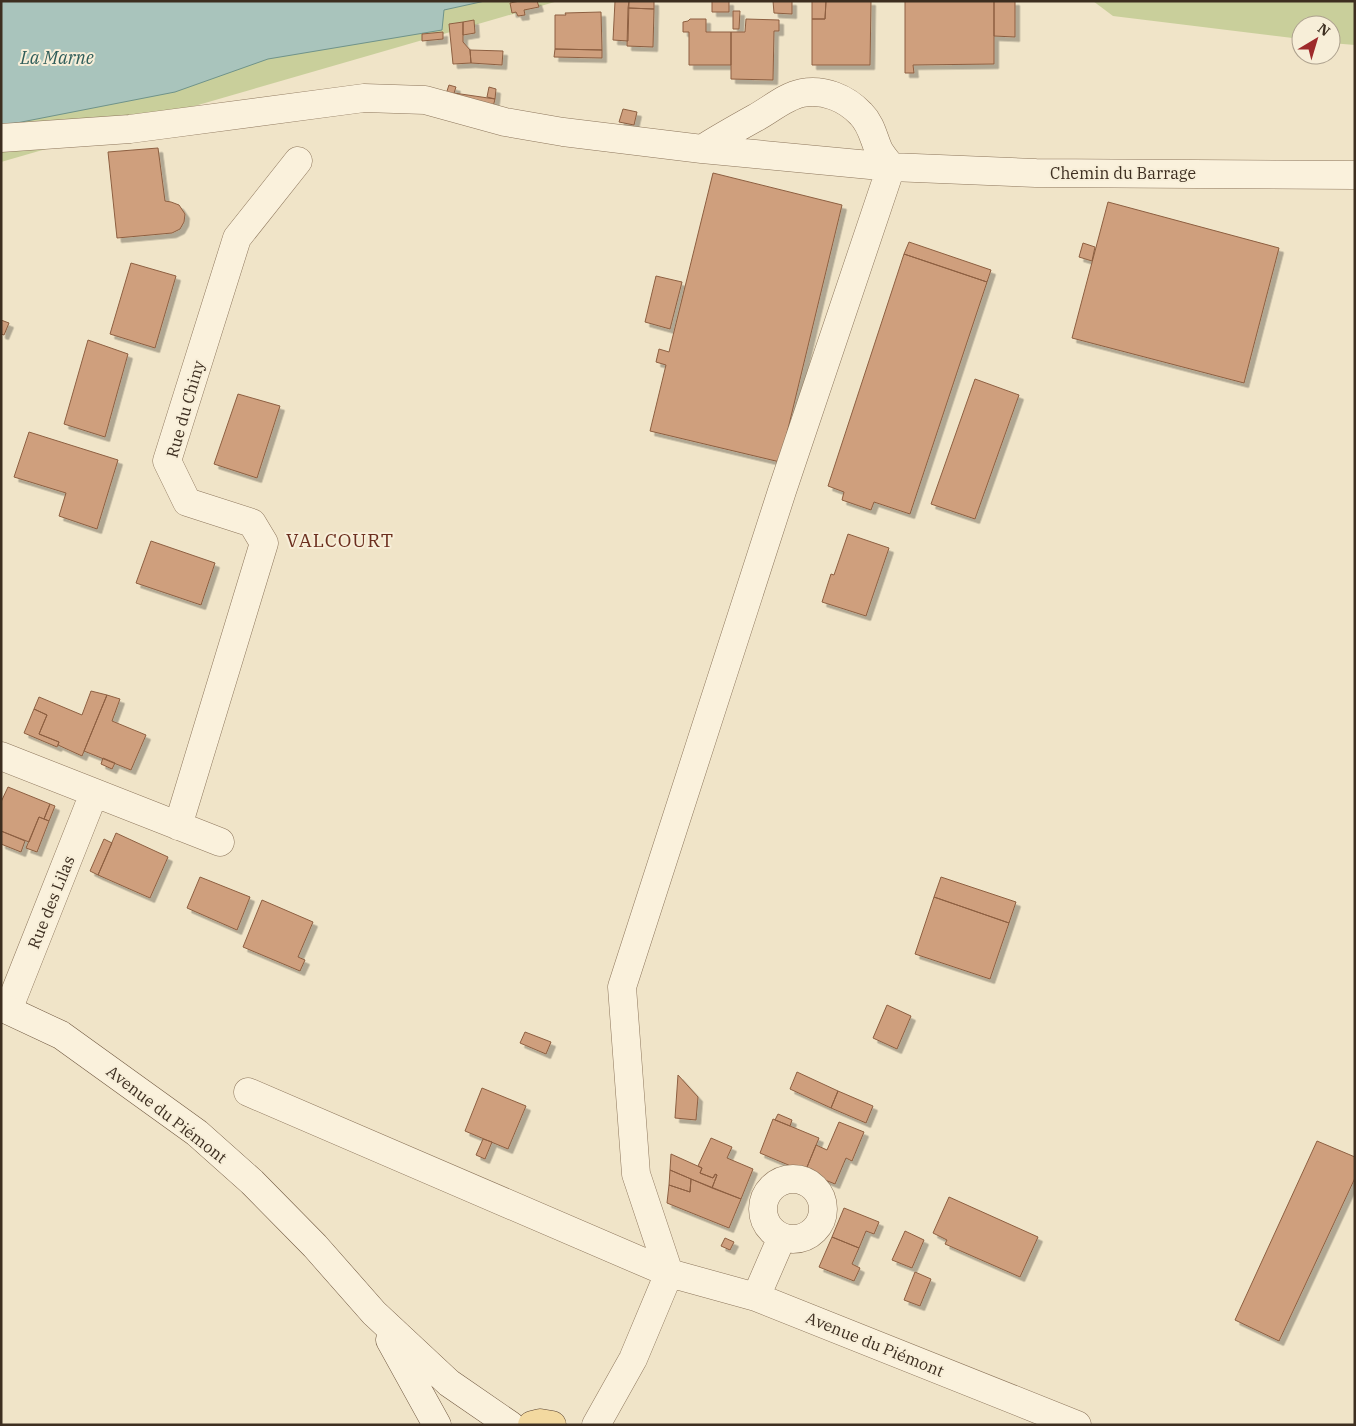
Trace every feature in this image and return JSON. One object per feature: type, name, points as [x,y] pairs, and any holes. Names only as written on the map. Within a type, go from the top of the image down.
[{"type":"main road","points":[[532,1425],[540,1423],[552,1425]]},
{"type":"street","points":[[596,1425],[633,1359],[669,1273],[636,1174],[622,987],[782,491],[891,167],[879,150],[871,128],[863,116],[853,106],[838,97],[821,93],[802,93],[729,132],[702,149]]},
{"type":"street","name":"Chemin du Barrage","points":[[1,138],[130,129],[364,98],[425,100],[506,122],[563,132],[702,149],[891,167],[1036,173],[1355,175]]},
{"type":"street","name":"Rue du Chiny","points":[[178,826],[264,543],[252,523],[187,502],[167,462],[237,238],[298,161]]},
{"type":"street","points":[[1,756],[220,842]]},
{"type":"street","name":"Rue des Lilas","points":[[5,1008],[94,793]]},
{"type":"street","name":"Avenue du Piémont","points":[[5,1008],[61,1035],[197,1133],[252,1182],[315,1246],[374,1313],[449,1383],[510,1425]]},
{"type":"street","name":"Avenue du Piémont","points":[[248,1092],[669,1273],[756,1296],[1077,1425]]},
{"type":"street","points":[[756,1296],[782,1237]]},
{"type":"street","name":"Avenue du Piémont","points":[[374,1313],[438,1425]]},
{"type":"green space","name":"La Marne","points":[[1,1],[558,1],[1,162]]},
{"type":"green space","points":[[1093,1],[1355,1],[1355,45],[1341,44],[1341,15],[1291,15],[1291,38],[1113,16]]},
{"type":"water","name":"La Marne","points":[[1,1],[485,1],[444,10],[442,30],[268,59],[175,92],[1,126]]},
{"type":"building","points":[[537,1],[539,7],[524,10],[525,15],[518,16],[516,12],[512,13],[510,3]]},
{"type":"building","points":[[615,1],[629,1],[628,41],[613,40]]},
{"type":"building","points":[[629,1],[654,1],[654,9],[628,8]]},
{"type":"building","points":[[712,1],[729,1],[729,12],[712,12]]},
{"type":"building","points":[[773,1],[792,1],[792,14],[774,13]]},
{"type":"building","points":[[812,1],[826,1],[825,19],[812,19]]},
{"type":"building","points":[[826,1],[871,1],[870,65],[812,65],[812,19],[825,19]]},
{"type":"building","points":[[905,1],[994,1],[994,64],[913,65],[914,73],[905,73]]},
{"type":"building","points":[[994,1],[1015,1],[1015,37],[994,36]]},
{"type":"building","points":[[628,8],[654,9],[653,47],[627,46]]},
{"type":"building","points":[[733,11],[740,11],[739,29],[733,29]]},
{"type":"building","points":[[601,12],[602,50],[555,49],[555,15]]},
{"type":"building","points":[[690,19],[706,19],[706,32],[731,32],[731,65],[689,65],[689,32],[683,32],[683,22]]},
{"type":"building","points":[[746,19],[779,20],[779,31],[774,31],[773,80],[731,79],[731,32],[745,32]]},
{"type":"building","points":[[474,20],[475,33],[463,35],[463,22]]},
{"type":"building","points":[[463,22],[463,42],[470,50],[471,63],[453,64],[449,24]]},
{"type":"building","points":[[443,32],[443,39],[422,41],[422,34]]},
{"type":"building","points":[[555,49],[602,50],[602,58],[554,57]]},
{"type":"building","points":[[470,50],[503,51],[502,65],[471,63]]},
{"type":"building","points":[[449,85],[456,87],[454,93],[495,99],[493,107],[445,97]]},
{"type":"building","points":[[489,87],[496,89],[495,99],[487,97]]},
{"type":"building","points":[[623,109],[637,112],[634,125],[619,122]]},
{"type":"building","points":[[158,148],[165,201],[179,205],[185,214],[184,222],[180,229],[172,233],[117,238],[108,152]]},
{"type":"building","points":[[713,173],[842,205],[780,462],[650,431],[666,365],[656,362],[659,349],[669,352]]},
{"type":"building","points":[[1108,202],[1279,248],[1244,383],[1072,338]]},
{"type":"building","points":[[909,242],[991,270],[987,282],[904,254]]},
{"type":"building","points":[[1083,243],[1095,247],[1092,261],[1079,257]]},
{"type":"building","points":[[904,254],[987,282],[910,514],[874,502],[871,510],[842,500],[844,492],[828,486]]},
{"type":"building","points":[[131,263],[176,276],[155,348],[110,334]]},
{"type":"building","points":[[656,276],[682,282],[670,329],[645,322]]},
{"type":"building","points":[[1,320],[9,323],[4,335],[1,334]]},
{"type":"building","points":[[88,340],[128,354],[105,437],[64,424]]},
{"type":"building","points":[[975,379],[1019,395],[975,519],[931,504]]},
{"type":"building","points":[[238,394],[280,406],[257,478],[214,464]]},
{"type":"building","points":[[29,432],[118,460],[97,529],[59,516],[66,493],[14,477]]},
{"type":"building","points":[[848,534],[889,548],[866,616],[822,602],[831,574],[834,575]]},
{"type":"building","points":[[151,541],[215,563],[201,605],[136,583]]},
{"type":"building","points":[[91,691],[107,695],[82,756],[58,745],[59,742],[39,734],[47,715],[34,709],[39,697],[82,715]]},
{"type":"building","points":[[107,695],[120,699],[112,721],[146,735],[131,770],[84,751]]},
{"type":"building","points":[[34,709],[47,715],[39,734],[59,742],[57,747],[24,733]]},
{"type":"building","points":[[103,758],[115,763],[112,769],[101,764]]},
{"type":"building","points":[[8,787],[50,804],[44,819],[39,817],[29,842],[1,831],[1,802]]},
{"type":"building","points":[[50,804],[55,806],[49,821],[44,819]]},
{"type":"building","points":[[39,817],[49,821],[37,852],[26,848]]},
{"type":"building","points":[[1,831],[25,841],[21,852],[1,844]]},
{"type":"building","points":[[116,833],[168,857],[150,898],[98,875]]},
{"type":"building","points":[[104,839],[112,843],[98,875],[90,871]]},
{"type":"building","points":[[200,877],[250,897],[237,930],[187,908]]},
{"type":"building","points":[[941,877],[1016,902],[1009,923],[934,897]]},
{"type":"building","points":[[934,897],[1009,923],[990,979],[915,954]]},
{"type":"building","points":[[262,900],[313,922],[298,957],[305,960],[300,971],[243,947]]},
{"type":"building","points":[[887,1005],[911,1016],[897,1049],[873,1038]]},
{"type":"building","points":[[525,1032],[551,1042],[546,1054],[520,1043]]},
{"type":"building","points":[[797,1072],[838,1091],[831,1108],[790,1089]]},
{"type":"building","points":[[678,1075],[698,1097],[696,1120],[675,1118]]},
{"type":"building","points":[[482,1088],[526,1106],[508,1149],[465,1131]]},
{"type":"building","points":[[838,1091],[873,1106],[866,1123],[831,1108]]},
{"type":"building","points":[[778,1114],[792,1120],[790,1126],[775,1120]]},
{"type":"building","points":[[773,1119],[819,1138],[805,1172],[760,1153]]},
{"type":"building","points":[[839,1122],[864,1132],[852,1161],[846,1158],[835,1184],[805,1172],[816,1145],[827,1150]]},
{"type":"building","points":[[711,1138],[732,1147],[727,1158],[753,1169],[741,1199],[712,1188],[716,1174],[713,1178],[700,1173],[702,1168],[698,1166]]},
{"type":"building","points":[[483,1139],[492,1142],[485,1159],[476,1155]]},
{"type":"building","points":[[1317,1141],[1355,1157],[1355,1178],[1279,1341],[1235,1320]]},
{"type":"building","points":[[671,1154],[702,1168],[700,1173],[713,1178],[715,1174],[717,1175],[712,1188],[670,1170]]},
{"type":"building","points":[[670,1170],[691,1179],[690,1192],[669,1185]]},
{"type":"building","points":[[691,1179],[741,1199],[729,1228],[667,1203],[669,1185],[690,1192]]},
{"type":"building","points":[[949,1197],[1038,1237],[1020,1277],[945,1244],[947,1240],[933,1233]]},
{"type":"building","points":[[844,1208],[879,1222],[874,1234],[866,1231],[859,1248],[832,1237]]},
{"type":"building","points":[[905,1231],[924,1240],[912,1268],[892,1260]]},
{"type":"building","points":[[832,1237],[859,1248],[852,1264],[860,1268],[854,1281],[819,1267]]},
{"type":"building","points":[[725,1238],[734,1242],[730,1250],[721,1246]]},
{"type":"building","points":[[915,1272],[931,1279],[920,1306],[904,1300]]},
{"type":"district","name":"VALCOURT","points":[[340,540]]}]
